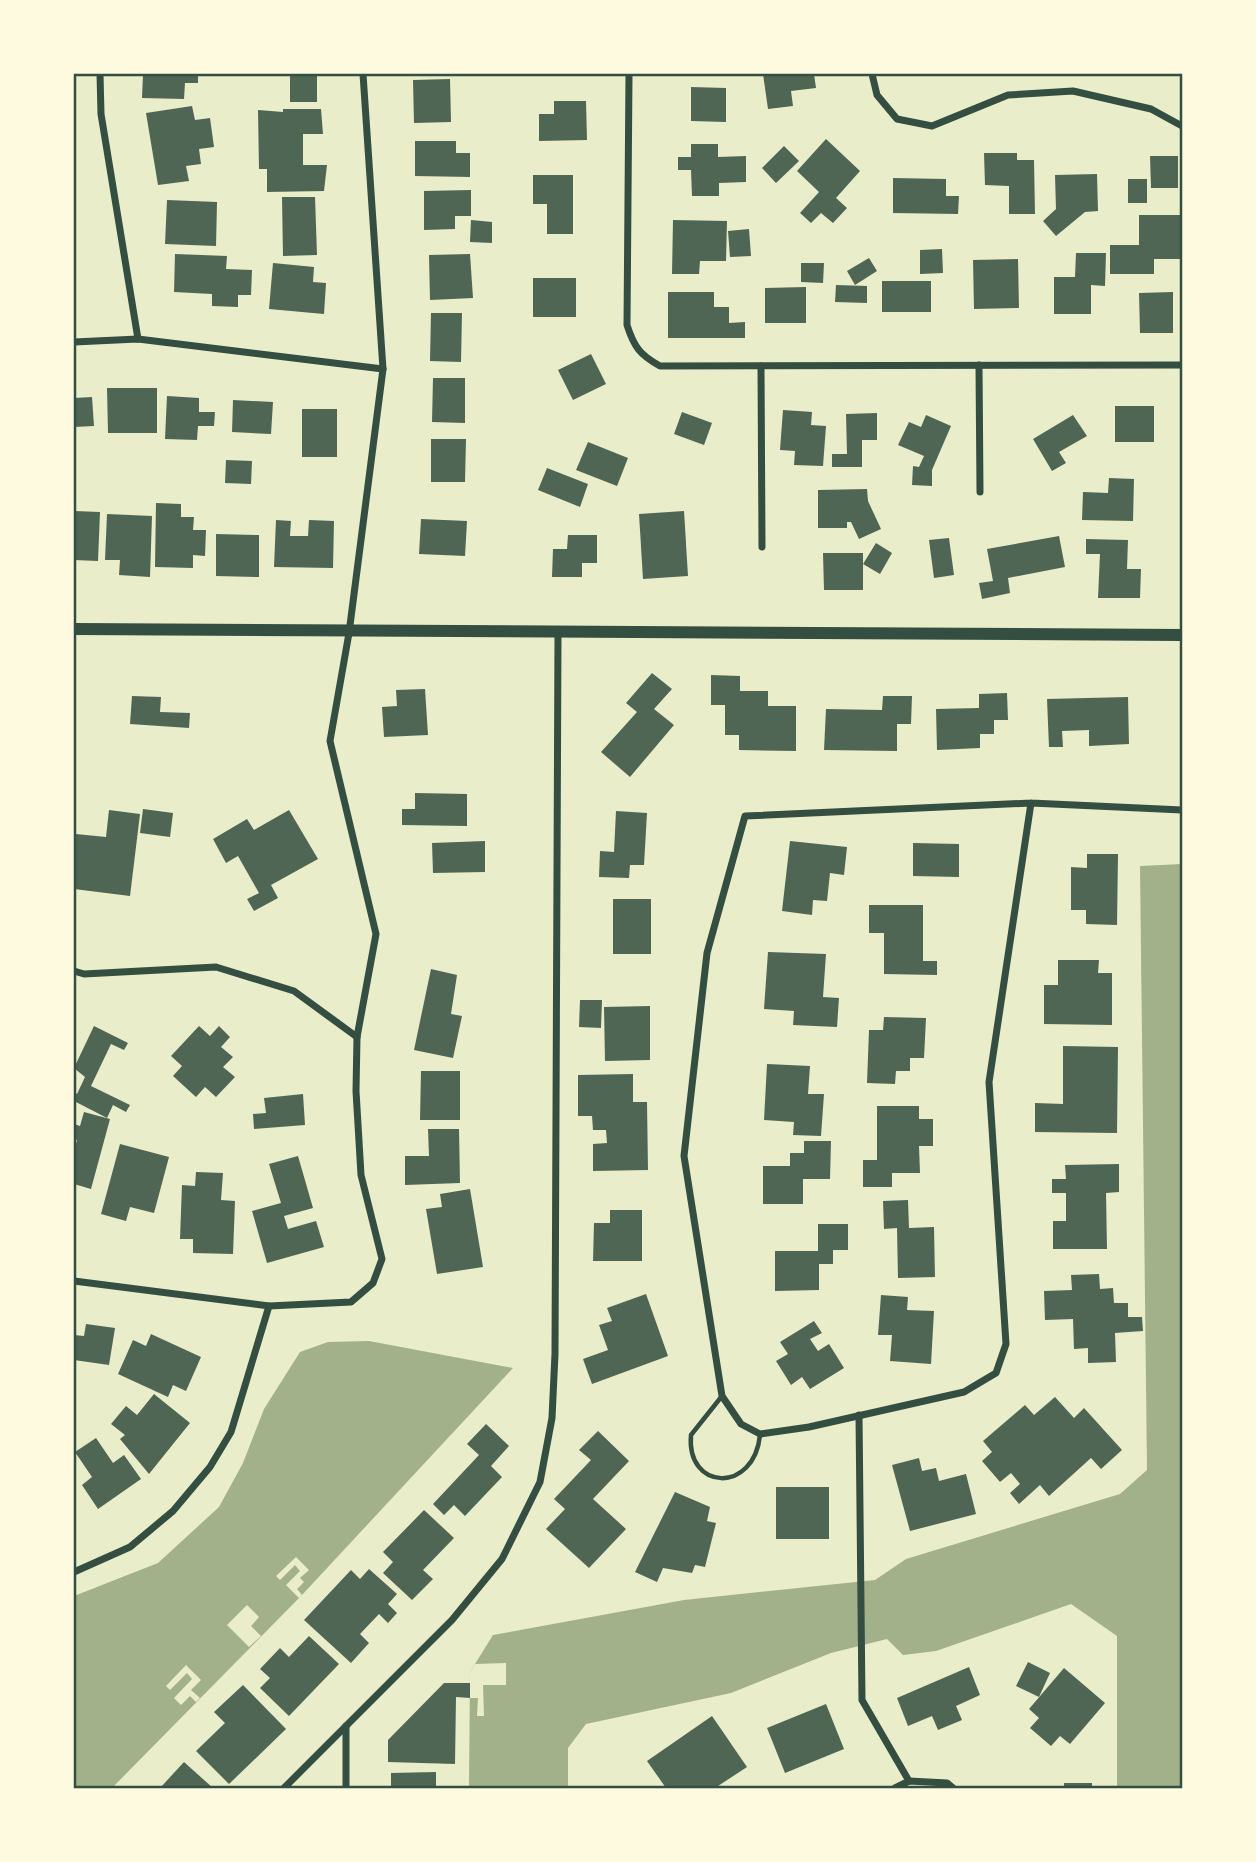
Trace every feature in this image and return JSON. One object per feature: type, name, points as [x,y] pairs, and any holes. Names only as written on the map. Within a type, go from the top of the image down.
[{"type":"street","points":[[100,74],[101,114],[138,339]]},
{"type":"street","points":[[74,1282],[269,1306],[351,1302],[373,1283],[382,1259],[361,1175],[356,1091],[357,1037],[376,934],[330,741],[349,633],[383,369],[363,74]]},
{"type":"street","points":[[629,74],[627,325],[634,347],[643,357],[660,366],[1182,365]]},
{"type":"street","points":[[872,74],[877,95],[897,120],[932,126],[1008,95],[1073,92],[1151,110],[1182,126]]},
{"type":"street","points":[[74,342],[138,339],[383,369]]},
{"type":"street","points":[[979,365],[980,492]]},
{"type":"street","points":[[761,366],[762,547]]},
{"type":"street","points":[[74,629],[349,633],[1182,635]]},
{"type":"street","points":[[284,1788],[452,1620],[502,1559],[540,1482],[552,1419],[558,633]]},
{"type":"street","points":[[1031,803],[989,1082],[1006,1344],[996,1373],[964,1392],[760,1434],[741,1424],[722,1396],[684,1156],[707,953],[745,816],[1031,803],[1182,810]]},
{"type":"street","points":[[74,971],[84,974],[216,967],[294,991],[357,1037]]},
{"type":"street","points":[[74,1572],[130,1547],[173,1511],[210,1467],[231,1432],[269,1306]]},
{"type":"street","points":[[859,1415],[863,1700],[909,1781]]},
{"type":"street","points":[[346,1726],[346,1788]]},
{"type":"street","points":[[895,1788],[909,1781],[947,1783],[953,1788]]},
{"type":"lane","points":[[722,1396],[691,1435],[692,1461],[702,1471],[715,1477],[731,1477],[750,1467],[759,1449],[760,1434]]},
{"type":"shaded area","points":[[1182,864],[1182,1788],[1117,1788],[1117,1636],[1071,1604],[936,1651],[903,1655],[887,1639],[831,1653],[731,1693],[586,1724],[568,1748],[568,1788],[469,1788],[470,1672],[493,1635],[684,1600],[875,1580],[906,1559],[1120,1494],[1147,1470],[1140,866]]},
{"type":"shaded area","points":[[369,1341],[513,1368],[302,1595],[112,1788],[74,1788],[74,1596],[158,1563],[219,1507],[243,1463],[264,1409],[300,1352],[328,1342]]},
{"type":"pier","points":[[296,1557],[309,1570],[300,1578],[304,1582],[297,1589],[302,1595],[299,1598],[286,1585],[300,1571],[295,1565],[280,1580],[276,1576]]},
{"type":"pier","points":[[247,1605],[259,1617],[251,1626],[261,1636],[249,1647],[227,1625]]},
{"type":"pier","points":[[506,1663],[506,1685],[483,1685],[484,1716],[477,1716],[478,1698],[470,1698],[470,1672],[475,1664]]},
{"type":"pier","points":[[186,1665],[201,1680],[191,1690],[200,1698],[196,1702],[190,1696],[181,1705],[174,1698],[192,1679],[187,1673],[170,1690],[166,1686]]},
{"type":"building","points":[[143,74],[198,74],[198,83],[185,83],[184,99],[142,98]]},
{"type":"building","points":[[290,74],[317,74],[317,102],[290,102]]},
{"type":"building","points":[[763,74],[814,74],[816,88],[791,91],[793,106],[768,109]]},
{"type":"building","points":[[450,79],[451,122],[414,123],[413,80]]},
{"type":"building","points":[[691,87],[726,88],[726,122],[691,121]]},
{"type":"building","points":[[554,101],[586,101],[587,140],[539,141],[539,114],[554,114]]},
{"type":"building","points":[[192,106],[195,120],[210,118],[214,147],[199,149],[201,164],[186,166],[189,181],[158,185],[146,113]]},
{"type":"building","points":[[283,109],[321,109],[323,134],[303,134],[303,165],[327,165],[324,191],[267,192],[267,169],[259,169],[258,110],[283,112]]},
{"type":"building","points":[[826,139],[860,171],[836,198],[847,208],[833,223],[821,213],[811,223],[800,213],[819,192],[797,171]]},
{"type":"building","points":[[415,141],[456,141],[456,153],[470,153],[470,177],[415,176]]},
{"type":"building","points":[[691,144],[718,144],[718,157],[746,156],[746,182],[719,183],[719,196],[692,196],[691,170],[678,170],[678,157],[691,157]]},
{"type":"building","points":[[784,146],[799,161],[776,183],[762,168]]},
{"type":"building","points":[[984,153],[1017,153],[1017,160],[1034,160],[1035,214],[1009,214],[1009,186],[985,185]]},
{"type":"building","points":[[1150,156],[1178,156],[1178,188],[1151,188]]},
{"type":"building","points":[[1097,174],[1098,211],[1085,212],[1056,236],[1043,221],[1056,209],[1055,175]]},
{"type":"building","points":[[533,175],[573,175],[573,234],[547,234],[547,204],[533,204]]},
{"type":"building","points":[[893,178],[946,179],[946,196],[959,196],[958,214],[893,213]]},
{"type":"building","points":[[1128,179],[1147,179],[1147,203],[1128,203]]},
{"type":"building","points":[[471,190],[471,216],[455,216],[455,229],[424,230],[424,191]]},
{"type":"building","points":[[282,197],[315,197],[317,255],[283,256]]},
{"type":"building","points":[[167,200],[217,202],[216,246],[165,244]]},
{"type":"building","points":[[1139,215],[1182,215],[1182,259],[1154,259],[1154,274],[1110,274],[1110,245],[1139,245]]},
{"type":"building","points":[[471,220],[492,222],[492,243],[470,242]]},
{"type":"building","points":[[673,220],[727,221],[726,261],[700,261],[699,274],[672,274]]},
{"type":"building","points":[[749,229],[751,256],[730,257],[728,231]]},
{"type":"building","points":[[942,249],[943,273],[920,274],[920,250]]},
{"type":"building","points":[[1076,253],[1106,253],[1105,286],[1091,285],[1091,314],[1054,314],[1054,277],[1075,277]]},
{"type":"building","points":[[175,254],[227,256],[226,269],[252,270],[251,295],[238,295],[238,307],[212,306],[212,294],[174,292]]},
{"type":"building","points":[[470,254],[473,298],[430,300],[429,255]]},
{"type":"building","points":[[869,258],[877,271],[855,285],[847,271]]},
{"type":"building","points":[[1018,259],[1019,308],[974,309],[973,260]]},
{"type":"building","points":[[273,263],[314,267],[313,282],[326,283],[324,314],[269,309]]},
{"type":"building","points":[[801,263],[824,263],[823,283],[801,282]]},
{"type":"building","points":[[533,278],[576,278],[576,317],[533,317]]},
{"type":"building","points":[[882,281],[931,281],[931,312],[882,312]]},
{"type":"building","points":[[836,285],[867,286],[867,303],[835,302]]},
{"type":"building","points":[[806,287],[806,323],[765,323],[765,288]]},
{"type":"building","points":[[668,292],[714,292],[714,307],[729,307],[729,323],[745,322],[745,338],[668,338]]},
{"type":"building","points":[[1173,292],[1173,333],[1140,333],[1139,293]]},
{"type":"building","points":[[431,313],[462,313],[461,362],[430,361]]},
{"type":"building","points":[[591,354],[606,384],[573,400],[558,370]]},
{"type":"building","points":[[433,378],[465,378],[465,423],[432,422]]},
{"type":"building","points":[[107,388],[157,388],[157,433],[108,433]]},
{"type":"building","points":[[167,396],[199,398],[199,412],[215,412],[214,426],[198,426],[197,440],[165,439]]},
{"type":"building","points":[[92,397],[94,426],[74,427],[74,398]]},
{"type":"building","points":[[233,400],[273,402],[271,434],[232,432]]},
{"type":"building","points":[[1115,406],[1154,406],[1154,442],[1115,442]]},
{"type":"building","points":[[302,409],[337,409],[337,457],[302,457]]},
{"type":"building","points":[[783,410],[812,412],[811,425],[826,426],[823,466],[794,465],[795,451],[780,450]]},
{"type":"building","points":[[682,412],[712,423],[704,445],[674,434]]},
{"type":"building","points":[[877,413],[877,440],[862,440],[862,467],[832,467],[832,454],[847,454],[846,414]]},
{"type":"building","points":[[926,415],[951,426],[932,470],[932,486],[912,485],[913,466],[919,467],[924,456],[898,445],[909,422],[921,427]]},
{"type":"building","points":[[1073,415],[1087,436],[1059,452],[1066,463],[1052,471],[1033,439]]},
{"type":"building","points":[[431,439],[466,439],[465,482],[431,482]]},
{"type":"building","points":[[588,442],[628,458],[617,486],[576,470]]},
{"type":"building","points":[[226,460],[252,461],[251,484],[225,483]]},
{"type":"building","points":[[547,468],[588,484],[580,507],[538,490]]},
{"type":"building","points":[[1109,478],[1134,479],[1133,521],[1082,520],[1083,492],[1108,493]]},
{"type":"building","points":[[867,489],[868,501],[881,529],[859,539],[851,522],[847,522],[847,528],[818,528],[818,490]]},
{"type":"building","points":[[156,503],[181,504],[181,517],[194,517],[193,530],[206,530],[205,556],[193,555],[193,568],[155,567]]},
{"type":"building","points":[[74,511],[100,512],[98,561],[74,560]]},
{"type":"building","points":[[684,511],[688,576],[643,579],[639,514]]},
{"type":"building","points":[[107,514],[152,516],[150,577],[119,575],[120,560],[105,560]]},
{"type":"building","points":[[421,519],[467,521],[465,556],[419,554]]},
{"type":"building","points":[[276,520],[291,521],[290,536],[308,536],[309,520],[334,521],[333,568],[274,567]]},
{"type":"building","points":[[216,534],[259,535],[259,577],[216,576]]},
{"type":"building","points":[[568,535],[597,535],[597,563],[582,563],[582,577],[552,577],[553,549],[567,549]]},
{"type":"building","points":[[1059,536],[1065,567],[1008,578],[1010,593],[982,599],[979,583],[993,581],[987,549]]},
{"type":"building","points":[[949,538],[954,575],[934,578],[929,540]]},
{"type":"building","points":[[1086,539],[1128,540],[1127,569],[1141,569],[1140,598],[1098,598],[1100,554],[1086,554]]},
{"type":"building","points":[[876,543],[892,553],[880,574],[863,564]]},
{"type":"building","points":[[823,553],[863,553],[863,590],[824,590]]},
{"type":"building","points":[[652,673],[672,689],[654,709],[674,725],[630,777],[601,752],[637,712],[626,703]]},
{"type":"building","points":[[711,675],[740,676],[740,691],[768,691],[768,706],[796,706],[796,751],[739,750],[739,735],[725,735],[725,705],[711,705]]},
{"type":"building","points":[[425,689],[428,735],[384,737],[382,707],[397,706],[396,690]]},
{"type":"building","points":[[1007,693],[1008,720],[994,720],[994,734],[980,734],[980,748],[937,750],[936,709],[979,708],[979,694]]},
{"type":"building","points":[[132,696],[161,697],[160,712],[190,713],[189,728],[130,724]]},
{"type":"building","points":[[883,696],[912,696],[911,724],[897,724],[897,751],[824,750],[826,709],[882,710]]},
{"type":"building","points":[[1128,697],[1129,744],[1089,746],[1089,730],[1062,731],[1063,747],[1049,747],[1047,699]]},
{"type":"building","points":[[415,793],[467,794],[467,826],[402,825],[402,809],[415,809]]},
{"type":"building","points":[[143,809],[173,813],[170,837],[140,833]]},
{"type":"building","points":[[109,810],[140,814],[130,896],[74,889],[76,834],[106,837]]},
{"type":"building","points":[[289,810],[318,859],[271,885],[278,898],[254,911],[247,899],[259,893],[238,856],[226,863],[213,839],[247,819],[254,830]]},
{"type":"building","points":[[616,811],[647,813],[644,865],[630,865],[629,878],[599,877],[600,851],[614,852]]},
{"type":"building","points":[[485,841],[485,872],[433,873],[432,843]]},
{"type":"building","points":[[790,841],[847,847],[844,875],[830,873],[827,901],[813,900],[812,915],[782,911]]},
{"type":"building","points":[[913,843],[959,844],[959,877],[913,876]]},
{"type":"building","points":[[1087,854],[1118,854],[1117,925],[1086,924],[1086,910],[1071,910],[1071,867],[1087,868]]},
{"type":"building","points":[[613,899],[651,899],[651,954],[613,954]]},
{"type":"building","points":[[869,905],[923,905],[923,961],[937,961],[937,975],[884,974],[884,933],[869,933]]},
{"type":"building","points":[[768,952],[826,954],[823,997],[839,998],[837,1027],[793,1025],[794,1011],[764,1009]]},
{"type":"building","points":[[1058,960],[1099,960],[1098,973],[1112,973],[1112,1025],[1044,1024],[1044,985],[1058,985]]},
{"type":"building","points":[[431,969],[457,975],[451,1014],[462,1016],[453,1058],[414,1050]]},
{"type":"building","points":[[580,1000],[602,1000],[601,1028],[579,1027]]},
{"type":"building","points":[[650,1006],[650,1060],[605,1061],[604,1007]]},
{"type":"building","points":[[884,1017],[926,1018],[924,1058],[910,1058],[910,1071],[896,1071],[895,1084],[867,1083],[869,1030],[883,1030]]},
{"type":"building","points":[[94,1026],[128,1043],[124,1050],[111,1044],[91,1086],[130,1105],[126,1112],[113,1105],[107,1118],[74,1101],[74,1092],[77,1094],[85,1077],[74,1068]]},
{"type":"building","points":[[199,1026],[210,1036],[219,1026],[230,1037],[221,1047],[233,1057],[223,1067],[235,1077],[216,1097],[205,1087],[196,1097],[173,1076],[182,1066],[171,1056]]},
{"type":"building","points":[[1063,1046],[1118,1047],[1117,1133],[1035,1132],[1035,1103],[1063,1104]]},
{"type":"building","points":[[767,1064],[810,1066],[808,1094],[824,1094],[821,1136],[793,1135],[794,1122],[764,1120]]},
{"type":"building","points":[[421,1071],[460,1071],[460,1120],[420,1120]]},
{"type":"building","points":[[633,1074],[633,1102],[647,1102],[648,1170],[593,1171],[593,1144],[607,1143],[606,1130],[593,1130],[592,1116],[578,1116],[578,1075]]},
{"type":"building","points":[[303,1094],[305,1125],[254,1129],[253,1114],[266,1113],[264,1098]]},
{"type":"building","points":[[877,1106],[919,1106],[919,1119],[933,1119],[933,1146],[919,1146],[920,1173],[892,1173],[892,1187],[863,1187],[863,1160],[877,1160]]},
{"type":"building","points":[[84,1112],[110,1119],[91,1189],[74,1184],[74,1151],[77,1140],[74,1139],[74,1124],[80,1126]]},
{"type":"building","points":[[428,1129],[459,1129],[460,1183],[405,1185],[405,1156],[429,1156]]},
{"type":"building","points":[[804,1141],[831,1141],[830,1179],[803,1179],[803,1204],[763,1204],[763,1166],[790,1166],[790,1153],[804,1153]]},
{"type":"building","points":[[120,1144],[169,1157],[154,1213],[130,1207],[126,1221],[101,1214]]},
{"type":"building","points":[[298,1156],[313,1208],[284,1216],[288,1229],[316,1221],[324,1247],[267,1263],[252,1211],[281,1203],[269,1164]]},
{"type":"building","points":[[1119,1164],[1119,1192],[1106,1193],[1107,1249],[1053,1249],[1053,1221],[1066,1221],[1066,1193],[1052,1193],[1052,1179],[1066,1179],[1065,1165]]},
{"type":"building","points":[[196,1172],[223,1173],[221,1200],[235,1201],[233,1254],[193,1253],[193,1239],[180,1239],[182,1185],[195,1186]]},
{"type":"building","points":[[470,1189],[483,1267],[437,1274],[426,1209],[442,1207],[440,1194]]},
{"type":"building","points":[[908,1200],[909,1228],[934,1227],[935,1277],[898,1278],[897,1228],[884,1229],[883,1201]]},
{"type":"building","points":[[610,1210],[642,1210],[642,1261],[593,1261],[594,1223],[610,1223]]},
{"type":"building","points":[[818,1224],[848,1224],[848,1250],[833,1250],[833,1264],[819,1264],[819,1290],[775,1291],[775,1251],[818,1251]]},
{"type":"building","points":[[1099,1274],[1100,1289],[1113,1288],[1114,1303],[1128,1303],[1128,1317],[1142,1317],[1143,1331],[1115,1333],[1116,1362],[1088,1363],[1088,1348],[1074,1349],[1073,1319],[1045,1320],[1044,1291],[1072,1290],[1071,1275]]},
{"type":"building","points":[[646,1294],[668,1356],[592,1384],[583,1359],[608,1350],[599,1325],[612,1321],[607,1308]]},
{"type":"building","points":[[881,1295],[908,1297],[907,1310],[934,1311],[931,1364],[890,1361],[892,1335],[878,1335]]},
{"type":"building","points":[[814,1321],[822,1333],[810,1339],[818,1351],[829,1344],[844,1368],[810,1389],[802,1377],[791,1385],[776,1361],[788,1354],[780,1342]]},
{"type":"building","points":[[86,1324],[115,1328],[109,1365],[74,1360],[74,1335],[84,1336]]},
{"type":"building","points":[[151,1334],[201,1357],[186,1391],[173,1385],[168,1397],[118,1374],[133,1340],[146,1346]]},
{"type":"building","points":[[154,1394],[190,1423],[149,1474],[120,1439],[125,1435],[111,1424],[126,1406],[137,1415]]},
{"type":"building","points":[[1055,1397],[1074,1418],[1084,1408],[1122,1450],[1101,1469],[1091,1458],[1049,1496],[1040,1485],[1019,1504],[1010,1493],[1020,1484],[1011,1473],[1000,1482],[982,1461],[992,1452],[983,1441],[1025,1405],[1034,1415]]},
{"type":"building","points":[[486,1424],[509,1446],[491,1466],[502,1477],[465,1516],[454,1505],[444,1515],[433,1504],[479,1455],[467,1444]]},
{"type":"building","points":[[598,1431],[629,1461],[593,1499],[626,1529],[589,1568],[546,1529],[565,1509],[554,1499],[591,1460],[579,1450]]},
{"type":"building","points":[[96,1438],[113,1463],[124,1455],[141,1479],[98,1509],[82,1485],[92,1477],[75,1452]]},
{"type":"building","points":[[919,1458],[922,1471],[936,1468],[939,1481],[966,1474],[976,1514],[910,1531],[892,1465]]},
{"type":"building","points":[[776,1487],[829,1487],[829,1539],[776,1539]]},
{"type":"building","points":[[675,1492],[710,1507],[707,1521],[716,1523],[705,1567],[695,1565],[692,1573],[663,1568],[657,1582],[635,1572]]},
{"type":"building","points":[[424,1510],[454,1538],[423,1570],[433,1579],[412,1600],[383,1573],[393,1562],[383,1552]]},
{"type":"building","points":[[369,1569],[397,1594],[388,1604],[397,1613],[388,1623],[379,1614],[360,1634],[369,1643],[351,1663],[304,1620],[351,1570],[360,1579]]},
{"type":"building","points":[[309,1636],[339,1664],[289,1716],[260,1688],[270,1678],[260,1669],[280,1648],[289,1657]]},
{"type":"building","points":[[1028,1662],[1050,1673],[1039,1697],[1016,1686]]},
{"type":"building","points":[[969,1667],[980,1695],[956,1706],[962,1720],[938,1730],[932,1716],[908,1726],[897,1698]]},
{"type":"building","points":[[1064,1668],[1105,1703],[1070,1744],[1060,1736],[1051,1746],[1030,1728],[1039,1718],[1029,1709]]},
{"type":"building","points":[[444,1683],[470,1683],[470,1698],[456,1697],[455,1764],[388,1762],[388,1740]]},
{"type":"building","points":[[243,1685],[286,1729],[229,1784],[196,1751],[225,1723],[214,1712]]},
{"type":"building","points":[[826,1704],[844,1749],[785,1773],[767,1728]]},
{"type":"building","points":[[712,1716],[747,1767],[715,1788],[666,1788],[647,1761]]},
{"type":"building","points":[[184,1762],[213,1788],[160,1788]]},
{"type":"building","points":[[436,1772],[436,1788],[391,1788],[391,1773]]},
{"type":"building","points":[[1064,1783],[1092,1783],[1092,1788],[1064,1788]]}]
